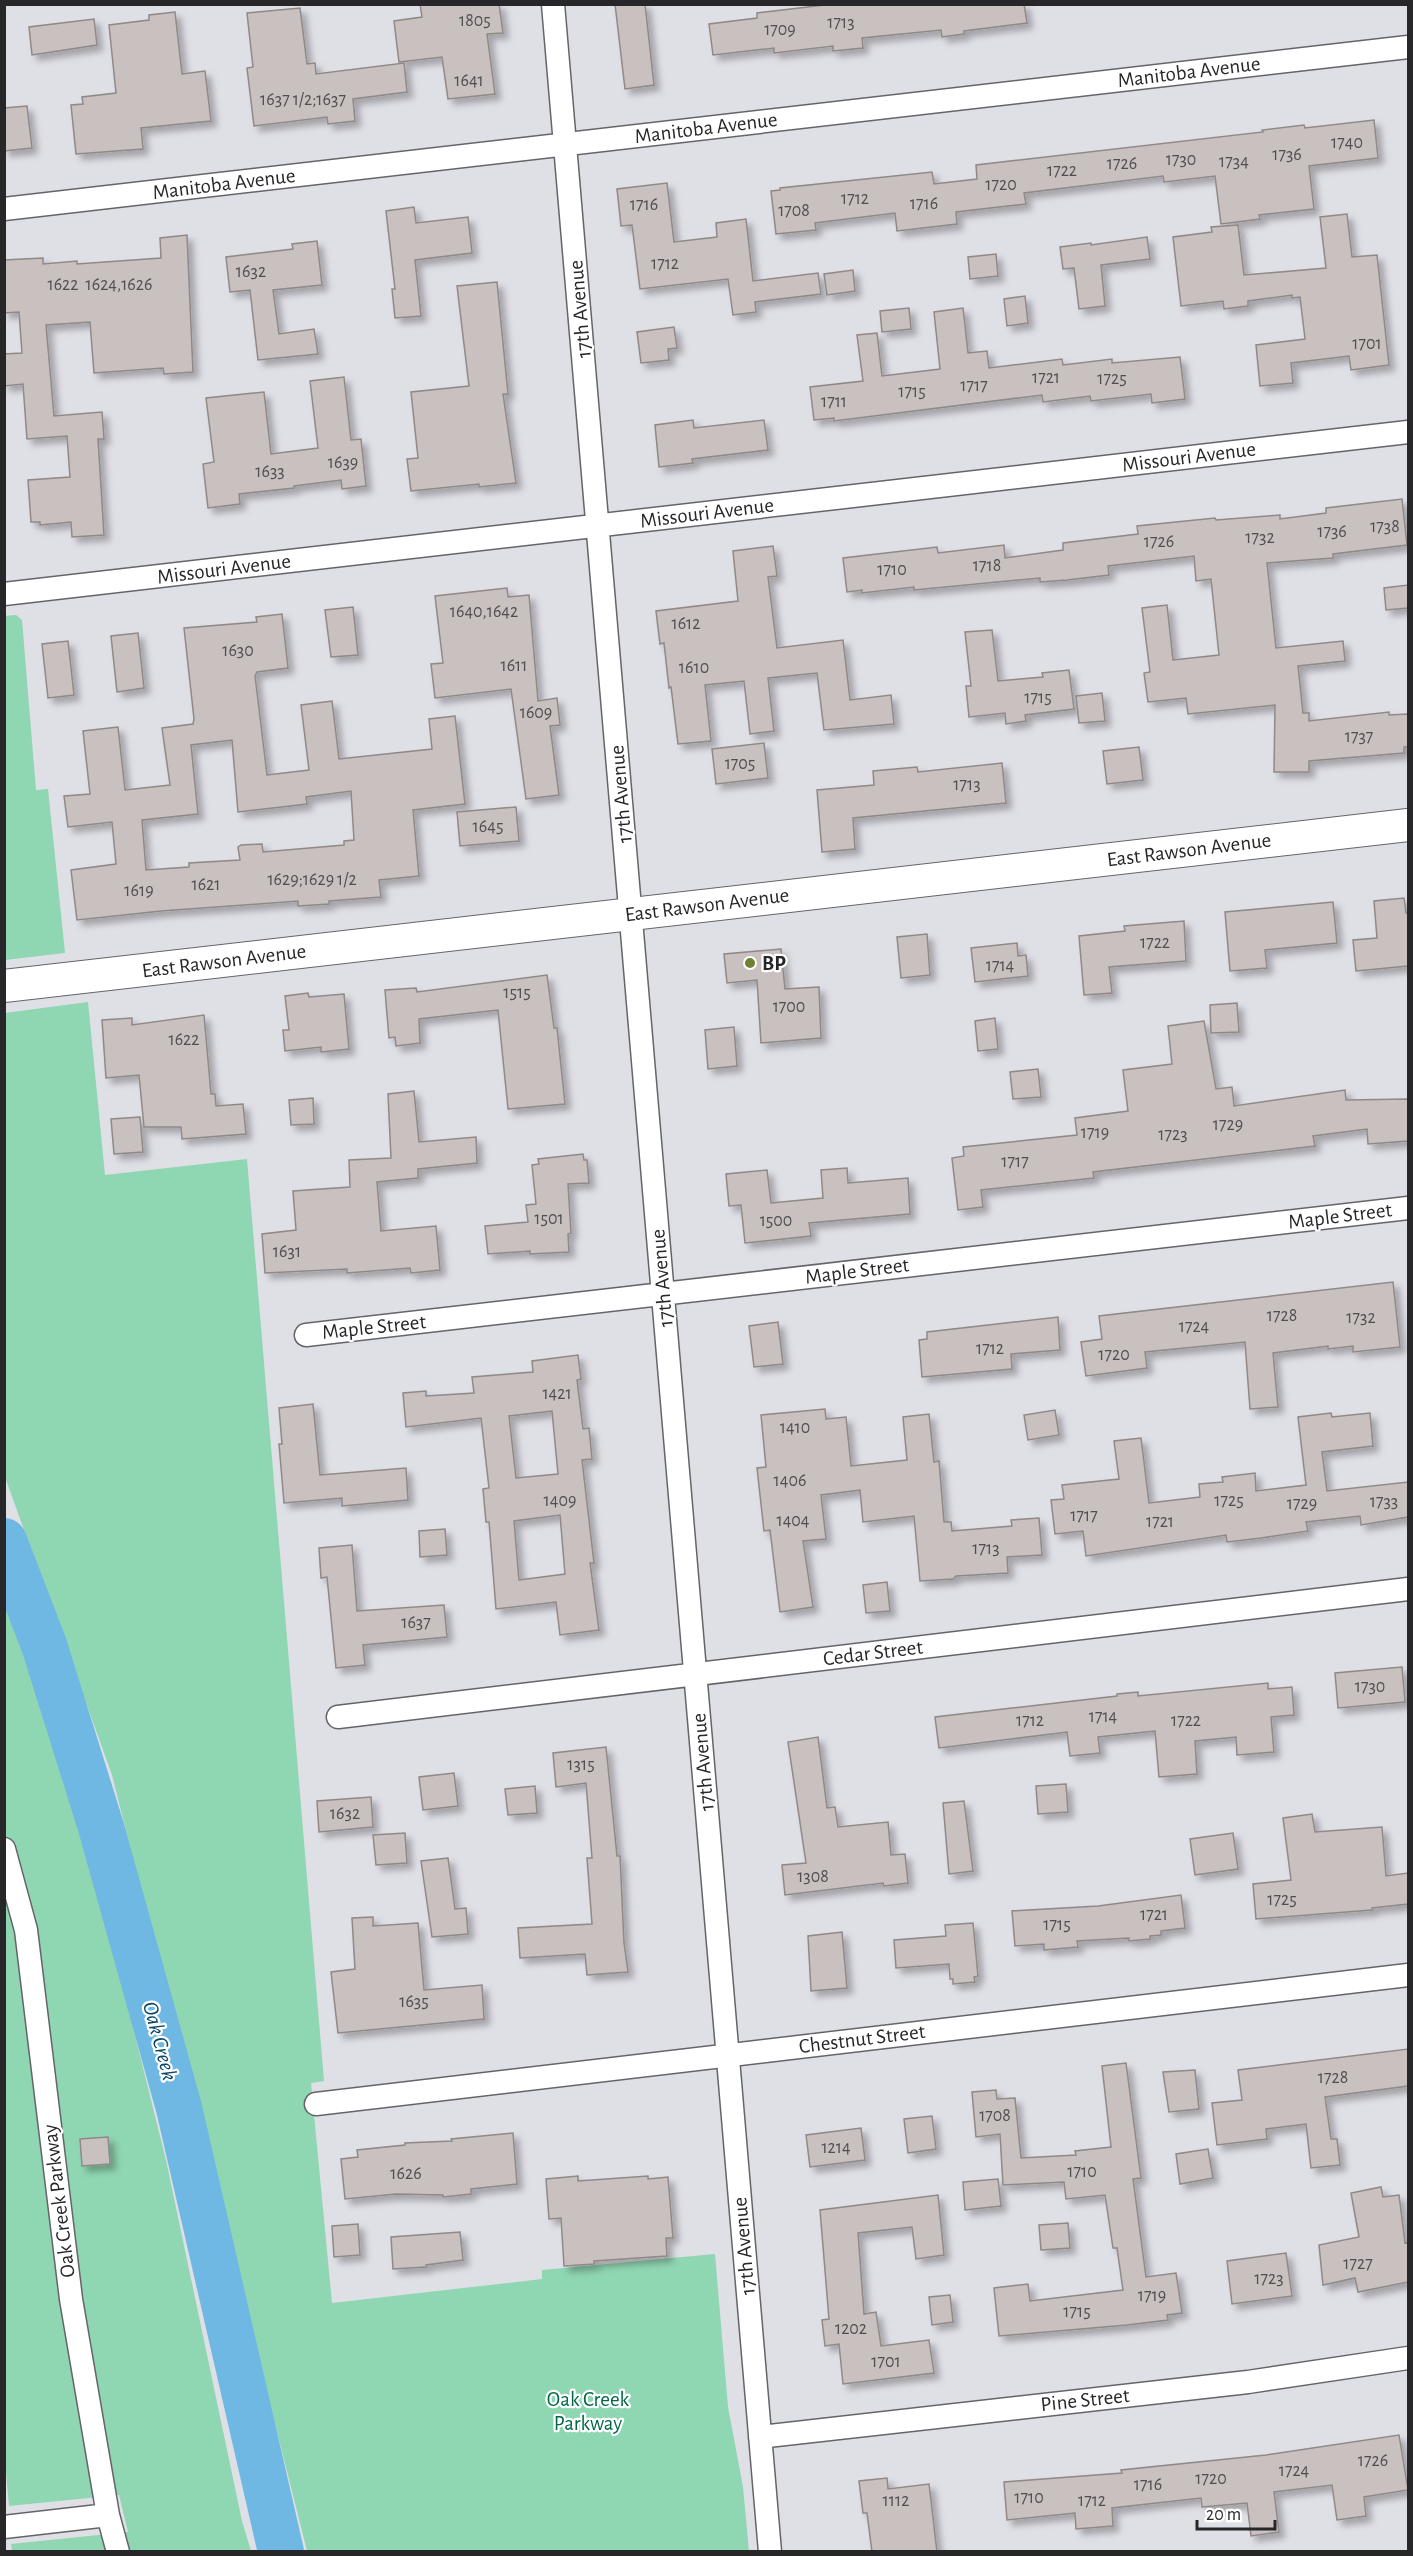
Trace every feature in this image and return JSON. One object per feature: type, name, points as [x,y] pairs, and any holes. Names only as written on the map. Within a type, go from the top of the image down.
[{"type":"main road","name":"East Rawson Avenue","points":[[4,986],[1408,825]]},
{"type":"street","name":"17th Avenue","points":[[553,4],[770,2552]]},
{"type":"street","name":"Manitoba Avenue","points":[[4,209],[1408,47]]},
{"type":"street","name":"Missouri Avenue","points":[[4,594],[1408,432]]},
{"type":"street","name":"Maple Street","points":[[306,1335],[1408,1208]]},
{"type":"street","name":"Cedar Street","points":[[338,1717],[1408,1589]]},
{"type":"street","name":"Oak Creek Parkway","points":[[4,1849],[26,1930],[71,2300],[108,2515],[118,2552]]},
{"type":"street","name":"Chestnut Street","points":[[316,2104],[1408,1975]]},
{"type":"street","name":"Pine Street","points":[[760,2437],[1248,2382],[1408,2358]]},
{"type":"street","points":[[4,2527],[108,2515]]},
{"type":"green space","points":[[16,615],[22,620],[36,790],[48,789],[65,953],[5,960],[4,616]]},
{"type":"green space","name":"Oak Creek Parkway","points":[[88,1002],[105,1175],[247,1159],[324,2081],[311,2083],[332,2303],[542,2279],[542,2270],[715,2254],[728,2407],[743,2487],[749,2551],[307,2551],[112,1775],[5,1477],[5,1013]]},
{"type":"green space","points":[[4,1599],[73,1787],[166,2160],[242,2521],[251,2551],[12,2551],[11,2544],[128,2532],[119,2495],[9,2506],[4,2449]]},
{"type":"building","points":[[420,4],[499,4],[503,33],[487,34],[495,94],[448,99],[442,57],[399,62],[394,21],[422,17]]},
{"type":"building","points":[[615,4],[645,4],[654,85],[625,89]]},
{"type":"building","points":[[833,4],[1024,4],[1027,23],[964,31],[964,34],[942,37],[941,30],[862,38],[863,48],[833,51],[833,46],[774,53],[774,48],[713,55],[709,24],[757,18],[757,13]]},
{"type":"building","points":[[300,8],[307,64],[315,63],[316,74],[404,63],[407,92],[353,99],[355,121],[328,124],[327,117],[254,126],[247,68],[253,67],[247,13]]},
{"type":"building","points":[[175,12],[182,74],[205,71],[211,121],[141,128],[143,149],[76,154],[71,105],[83,104],[82,97],[116,93],[109,25],[149,20],[149,15]]},
{"type":"building","points":[[94,19],[97,45],[32,55],[29,27]]},
{"type":"building","points":[[27,106],[32,148],[4,151],[4,108]]},
{"type":"building","points":[[1374,120],[1378,158],[1309,166],[1314,209],[1259,215],[1260,219],[1221,224],[1215,176],[1164,182],[1163,176],[1024,193],[1026,204],[956,212],[957,224],[897,231],[895,213],[815,223],[816,230],[776,234],[771,191],[780,190],[780,188],[932,172],[934,184],[977,179],[976,165],[1263,132],[1262,130],[1304,125],[1305,128]]},
{"type":"building","points":[[667,183],[674,242],[717,237],[716,223],[746,219],[753,281],[818,273],[821,294],[755,302],[756,312],[733,315],[728,279],[640,289],[632,225],[621,226],[617,189]]},
{"type":"building","points":[[414,207],[416,223],[468,217],[472,253],[415,260],[421,316],[395,318],[392,289],[395,289],[386,211]]},
{"type":"building","points":[[1347,214],[1352,257],[1377,255],[1389,365],[1351,370],[1349,356],[1291,363],[1293,383],[1260,386],[1256,345],[1305,339],[1300,297],[1292,298],[1292,295],[1248,301],[1248,306],[1224,309],[1223,301],[1181,306],[1173,237],[1212,232],[1211,227],[1238,225],[1244,275],[1326,268],[1320,217]]},
{"type":"building","points":[[187,235],[193,372],[164,374],[163,368],[94,373],[90,322],[46,325],[54,416],[102,412],[104,439],[98,439],[104,535],[72,537],[71,522],[40,525],[40,522],[31,522],[28,480],[70,477],[67,436],[27,439],[23,384],[4,386],[4,354],[22,353],[19,312],[4,313],[4,260],[43,258],[43,264],[77,261],[77,264],[161,258],[160,238]]},
{"type":"building","points":[[1147,237],[1150,259],[1101,265],[1105,306],[1079,309],[1074,268],[1063,269],[1060,247]]},
{"type":"building","points":[[317,241],[322,285],[273,290],[279,334],[314,329],[318,354],[258,360],[250,290],[230,292],[226,257],[293,249],[292,244]]},
{"type":"building","points":[[996,254],[998,276],[970,279],[968,257]]},
{"type":"building","points":[[853,270],[855,291],[827,295],[824,274]]},
{"type":"building","points":[[497,282],[508,394],[503,394],[516,483],[479,487],[479,484],[411,491],[407,459],[418,458],[411,392],[469,386],[457,286]]},
{"type":"building","points":[[1025,296],[1028,323],[1007,326],[1004,299]]},
{"type":"building","points":[[909,308],[911,329],[882,332],[880,311]]},
{"type":"building","points":[[963,308],[968,353],[987,351],[989,368],[1062,359],[1063,365],[1112,359],[1112,363],[1180,357],[1185,399],[1152,403],[1151,394],[1091,401],[1090,396],[1043,402],[1042,395],[834,421],[834,418],[814,420],[810,387],[863,381],[857,335],[877,333],[882,376],[940,369],[934,312]]},
{"type":"building","points":[[674,327],[677,348],[668,349],[669,360],[641,363],[637,332]]},
{"type":"building","points":[[344,377],[351,440],[361,439],[366,486],[342,489],[341,480],[294,486],[294,488],[239,494],[240,504],[208,508],[203,464],[214,462],[206,398],[264,392],[271,454],[318,448],[310,381]]},
{"type":"building","points":[[693,420],[694,428],[764,420],[768,450],[692,459],[693,463],[659,467],[655,425]]},
{"type":"building","points":[[1402,499],[1407,545],[1333,554],[1333,558],[1267,563],[1276,648],[1343,641],[1345,661],[1298,666],[1303,713],[1309,713],[1309,721],[1389,712],[1389,715],[1408,714],[1408,747],[1404,747],[1404,753],[1309,761],[1309,772],[1274,772],[1275,705],[1188,714],[1186,698],[1148,702],[1144,673],[1150,672],[1142,608],[1167,605],[1173,660],[1219,655],[1211,579],[1196,581],[1194,556],[1108,566],[1109,575],[1067,580],[1040,582],[1040,578],[914,590],[914,587],[862,593],[862,590],[847,592],[843,558],[937,547],[938,553],[1004,545],[1005,558],[1063,550],[1063,543],[1138,534],[1137,526],[1215,518],[1216,520],[1280,515],[1280,519],[1326,513],[1326,508]]},
{"type":"building","points":[[773,546],[777,576],[768,577],[777,648],[843,640],[850,700],[891,695],[894,724],[824,730],[817,673],[768,678],[774,731],[750,734],[744,681],[705,685],[711,741],[678,744],[664,643],[660,644],[656,611],[738,601],[733,551]]},
{"type":"building","points":[[1408,585],[1408,608],[1386,610],[1384,588]]},
{"type":"building","points":[[507,588],[508,597],[529,595],[538,701],[557,698],[560,725],[550,726],[559,795],[526,799],[511,689],[435,698],[431,664],[443,663],[435,596]]},
{"type":"building","points":[[353,607],[358,655],[331,657],[325,610]]},
{"type":"building","points":[[282,614],[288,668],[257,672],[255,676],[267,775],[309,770],[301,705],[332,701],[339,759],[432,749],[429,719],[455,716],[465,804],[413,810],[419,876],[379,880],[381,897],[329,901],[329,904],[298,906],[298,901],[77,920],[71,870],[116,864],[112,822],[68,827],[64,796],[90,794],[83,731],[118,727],[125,790],[170,785],[162,728],[193,724],[194,719],[184,628],[257,622],[256,617]],"holes":[[[232,740],[238,812],[307,804],[306,797],[351,791],[354,840],[344,841],[344,845],[263,852],[262,844],[241,845],[238,847],[240,860],[189,863],[189,867],[146,870],[142,820],[198,814],[191,745]]]},
{"type":"building","points":[[992,630],[998,681],[1043,677],[1042,673],[1069,670],[1074,709],[1025,715],[1026,721],[1006,724],[1005,713],[969,717],[966,686],[971,686],[965,632]]},
{"type":"building","points":[[138,633],[144,688],[117,692],[111,636]]},
{"type":"building","points":[[68,641],[74,695],[48,698],[42,644]]},
{"type":"building","points":[[1102,693],[1105,721],[1079,723],[1076,696]]},
{"type":"building","points":[[764,743],[768,778],[716,784],[712,749]]},
{"type":"building","points":[[1139,747],[1143,780],[1107,784],[1103,751]]},
{"type":"building","points":[[1002,763],[1006,803],[853,818],[855,849],[822,852],[817,790],[874,785],[873,771],[917,767],[918,772]]},
{"type":"building","points":[[516,807],[519,841],[460,846],[457,812]]},
{"type":"building","points":[[1404,898],[1406,913],[1408,913],[1408,966],[1356,971],[1353,940],[1377,938],[1374,901]]},
{"type":"building","points":[[1333,902],[1337,943],[1265,950],[1267,968],[1230,971],[1225,912]]},
{"type":"building","points":[[1184,921],[1186,961],[1109,967],[1112,993],[1084,995],[1079,936],[1125,931],[1124,926]]},
{"type":"building","points":[[927,934],[930,975],[901,978],[897,937]]},
{"type":"building","points":[[1017,943],[1018,956],[1026,955],[1028,976],[975,982],[971,948]]},
{"type":"building","points":[[781,949],[785,989],[819,987],[821,1038],[761,1043],[757,980],[727,983],[724,954]]},
{"type":"building","points":[[547,975],[554,1028],[557,1028],[565,1104],[508,1109],[498,1010],[419,1019],[420,1043],[396,1046],[395,1037],[389,1038],[385,990],[416,988],[417,992]]},
{"type":"building","points":[[308,993],[309,997],[344,994],[349,1049],[321,1052],[321,1047],[285,1051],[283,1030],[289,1030],[285,996]]},
{"type":"building","points":[[1237,1003],[1239,1032],[1211,1033],[1210,1005]]},
{"type":"building","points":[[204,1015],[211,1094],[215,1094],[216,1106],[243,1104],[246,1134],[182,1139],[181,1127],[144,1127],[139,1075],[106,1078],[102,1020],[132,1018],[132,1025]]},
{"type":"building","points":[[995,1018],[998,1049],[978,1051],[975,1021]]},
{"type":"building","points":[[1204,1021],[1216,1089],[1232,1087],[1234,1106],[1345,1090],[1346,1100],[1408,1099],[1408,1141],[1368,1144],[1367,1129],[1313,1136],[1315,1146],[1093,1172],[1094,1178],[981,1190],[983,1207],[958,1210],[952,1158],[964,1156],[963,1147],[1077,1135],[1075,1118],[1128,1111],[1123,1070],[1172,1064],[1168,1026]]},
{"type":"building","points":[[734,1027],[737,1066],[708,1069],[705,1030]]},
{"type":"building","points":[[1038,1069],[1041,1097],[1013,1099],[1010,1072]]},
{"type":"building","points":[[414,1091],[419,1142],[476,1137],[477,1163],[418,1169],[418,1178],[377,1182],[381,1231],[436,1226],[440,1270],[411,1273],[410,1268],[347,1273],[347,1269],[265,1273],[262,1234],[296,1230],[293,1191],[350,1187],[349,1160],[391,1158],[388,1094]]},
{"type":"building","points":[[313,1098],[314,1124],[291,1125],[289,1100]]},
{"type":"building","points":[[140,1117],[143,1152],[114,1154],[111,1119]]},
{"type":"building","points":[[583,1154],[584,1160],[587,1160],[589,1183],[568,1184],[571,1233],[568,1234],[569,1252],[530,1254],[530,1251],[488,1254],[485,1226],[528,1222],[526,1205],[536,1204],[532,1165],[539,1164],[538,1159]]},
{"type":"building","points":[[847,1168],[848,1183],[908,1178],[910,1214],[809,1223],[811,1236],[745,1243],[741,1205],[729,1206],[726,1174],[767,1170],[771,1203],[823,1198],[821,1170]]},
{"type":"building","points":[[1393,1282],[1400,1347],[1353,1352],[1353,1346],[1328,1349],[1328,1346],[1273,1353],[1278,1407],[1250,1409],[1245,1342],[1145,1352],[1147,1368],[1086,1376],[1081,1342],[1102,1339],[1099,1316]]},
{"type":"building","points":[[1058,1317],[1060,1350],[1011,1354],[1012,1369],[922,1377],[919,1340],[927,1339],[927,1332]]},
{"type":"building","points":[[778,1322],[783,1364],[754,1367],[749,1326]]},
{"type":"building","points":[[578,1355],[581,1379],[577,1380],[583,1429],[589,1428],[592,1459],[582,1460],[594,1563],[590,1563],[599,1630],[560,1635],[556,1602],[496,1609],[489,1522],[486,1522],[483,1489],[489,1488],[481,1418],[406,1427],[403,1393],[426,1391],[426,1396],[474,1393],[472,1377],[533,1372],[532,1361]],"holes":[[[552,1411],[558,1474],[516,1478],[509,1416]],[[560,1515],[565,1574],[519,1580],[514,1521]]]},
{"type":"building","points":[[313,1404],[320,1475],[406,1468],[408,1500],[342,1506],[342,1498],[284,1503],[279,1444],[282,1444],[279,1408]]},
{"type":"building","points":[[825,1409],[826,1419],[846,1417],[851,1466],[907,1460],[903,1417],[929,1414],[934,1462],[939,1461],[944,1522],[951,1522],[952,1531],[1012,1526],[1011,1520],[1039,1518],[1042,1555],[1007,1557],[1008,1573],[920,1581],[914,1516],[863,1522],[860,1490],[821,1495],[826,1539],[803,1541],[813,1607],[780,1612],[770,1530],[764,1531],[757,1468],[766,1467],[761,1415]]},
{"type":"building","points":[[1055,1410],[1059,1435],[1028,1440],[1024,1415]]},
{"type":"building","points":[[1331,1413],[1332,1417],[1370,1413],[1373,1446],[1322,1452],[1327,1491],[1408,1482],[1408,1517],[1361,1525],[1360,1516],[1306,1522],[1308,1531],[1227,1542],[1226,1535],[1086,1556],[1083,1531],[1055,1534],[1051,1500],[1064,1499],[1062,1485],[1119,1479],[1114,1441],[1141,1438],[1149,1503],[1200,1497],[1199,1484],[1223,1482],[1222,1477],[1255,1473],[1256,1491],[1306,1485],[1298,1417]]},
{"type":"building","points":[[445,1529],[447,1555],[420,1557],[419,1531]]},
{"type":"building","points":[[352,1545],[357,1611],[444,1605],[447,1637],[363,1645],[365,1665],[336,1668],[327,1577],[321,1578],[319,1548]]},
{"type":"building","points":[[887,1582],[890,1611],[866,1613],[863,1585]]},
{"type":"building","points":[[1402,1667],[1405,1702],[1338,1708],[1335,1673]]},
{"type":"building","points":[[1268,1683],[1268,1689],[1292,1687],[1294,1715],[1271,1717],[1274,1752],[1237,1755],[1236,1737],[1195,1741],[1197,1774],[1159,1777],[1155,1731],[1098,1737],[1100,1753],[1070,1756],[1067,1732],[939,1748],[935,1717],[1117,1696],[1117,1694],[1138,1692],[1138,1696]]},
{"type":"building","points":[[818,1737],[827,1808],[835,1807],[838,1827],[888,1822],[891,1855],[905,1854],[908,1883],[884,1886],[883,1883],[785,1895],[782,1865],[806,1863],[788,1742]]},
{"type":"building","points":[[606,1747],[617,1856],[620,1856],[624,1943],[628,1972],[587,1975],[585,1954],[520,1958],[518,1928],[592,1924],[587,1858],[592,1858],[586,1783],[556,1787],[553,1753]]},
{"type":"building","points":[[454,1773],[458,1806],[423,1810],[419,1777]]},
{"type":"building","points":[[1066,1784],[1068,1812],[1038,1814],[1036,1786]]},
{"type":"building","points":[[535,1786],[537,1813],[508,1815],[505,1789]]},
{"type":"building","points":[[371,1797],[373,1827],[319,1832],[317,1801]]},
{"type":"building","points":[[964,1801],[973,1871],[949,1874],[943,1803]]},
{"type":"building","points":[[1312,1814],[1315,1832],[1382,1827],[1386,1876],[1408,1873],[1408,1904],[1372,1908],[1372,1910],[1256,1919],[1253,1884],[1291,1880],[1283,1818]]},
{"type":"building","points":[[405,1833],[407,1863],[376,1865],[373,1835]]},
{"type":"building","points":[[1233,1833],[1238,1869],[1195,1875],[1190,1839]]},
{"type":"building","points":[[448,1858],[455,1909],[466,1908],[468,1934],[432,1937],[421,1861]]},
{"type":"building","points":[[1181,1895],[1185,1928],[1161,1931],[1161,1935],[1150,1936],[1150,1939],[1077,1941],[1078,1947],[1044,1950],[1044,1944],[1015,1946],[1012,1911],[1098,1906]]},
{"type":"building","points":[[373,1917],[373,1926],[418,1923],[424,1990],[482,1985],[484,2019],[338,2033],[331,1972],[355,1969],[352,1918]]},
{"type":"building","points":[[973,1923],[978,1976],[974,1977],[975,1982],[953,1984],[953,1979],[950,1979],[949,1964],[896,1968],[894,1940],[946,1936],[945,1925]]},
{"type":"building","points":[[842,1932],[847,1988],[811,1991],[808,1936]]},
{"type":"building","points":[[1408,2049],[1408,2086],[1325,2097],[1331,2139],[1337,2139],[1340,2165],[1311,2168],[1306,2124],[1266,2129],[1267,2139],[1217,2145],[1212,2103],[1242,2100],[1238,2070]]},
{"type":"building","points":[[1126,2063],[1141,2178],[1133,2179],[1146,2277],[1176,2273],[1182,2313],[1167,2315],[1168,2320],[999,2336],[994,2288],[1028,2284],[1030,2301],[1123,2290],[1117,2248],[1113,2248],[1105,2195],[1066,2199],[1064,2182],[1003,2185],[1000,2134],[976,2137],[972,2092],[996,2090],[997,2099],[1015,2098],[1021,2158],[1076,2155],[1075,2151],[1111,2147],[1102,2066]]},
{"type":"building","points":[[1195,2070],[1199,2109],[1169,2112],[1163,2072]]},
{"type":"building","points":[[932,2116],[936,2149],[908,2153],[904,2119]]},
{"type":"building","points":[[861,2128],[865,2160],[810,2167],[806,2135]]},
{"type":"building","points":[[513,2133],[517,2184],[471,2189],[471,2194],[443,2197],[443,2195],[396,2194],[345,2199],[341,2159],[358,2157],[357,2150]]},
{"type":"building","points":[[108,2137],[110,2164],[82,2166],[80,2139]]},
{"type":"building","points":[[1208,2149],[1213,2178],[1180,2184],[1176,2154]]},
{"type":"building","points":[[578,2176],[578,2181],[648,2176],[648,2179],[668,2177],[673,2238],[666,2238],[667,2256],[594,2261],[594,2264],[564,2266],[561,2218],[549,2219],[546,2179]]},
{"type":"building","points":[[998,2179],[1001,2206],[965,2210],[963,2182]]},
{"type":"building","points":[[1381,2187],[1383,2197],[1399,2195],[1405,2243],[1408,2242],[1408,2282],[1358,2292],[1355,2278],[1323,2285],[1319,2245],[1359,2237],[1351,2193]]},
{"type":"building","points":[[938,2195],[944,2255],[916,2259],[912,2227],[858,2233],[864,2314],[876,2312],[881,2346],[929,2340],[934,2373],[843,2384],[839,2344],[825,2346],[822,2320],[829,2319],[820,2210]]},
{"type":"building","points":[[1068,2223],[1070,2248],[1041,2250],[1039,2225]]},
{"type":"building","points":[[358,2224],[360,2255],[334,2257],[332,2226]]},
{"type":"building","points":[[460,2232],[463,2260],[426,2265],[426,2267],[393,2269],[391,2237]]},
{"type":"building","points":[[1286,2253],[1292,2296],[1232,2304],[1227,2261]]},
{"type":"building","points":[[950,2295],[953,2322],[932,2325],[929,2297]]},
{"type":"building","points":[[1399,2435],[1408,2490],[1364,2497],[1366,2516],[1337,2520],[1332,2485],[1274,2492],[1279,2532],[1251,2536],[1247,2503],[1202,2507],[1201,2498],[1112,2508],[1113,2526],[1076,2529],[1075,2513],[1007,2520],[1004,2482],[1122,2473],[1121,2470],[1266,2455]]},
{"type":"building","points":[[887,2478],[888,2489],[929,2484],[937,2552],[872,2552],[867,2513],[863,2513],[859,2481]]},
{"type":"waterway","name":"Oak Creek","points":[[4,1541],[44,1645],[101,1827],[179,2108],[281,2552]]},
{"type":"place","name":"BP","points":[[750,963]]}]
